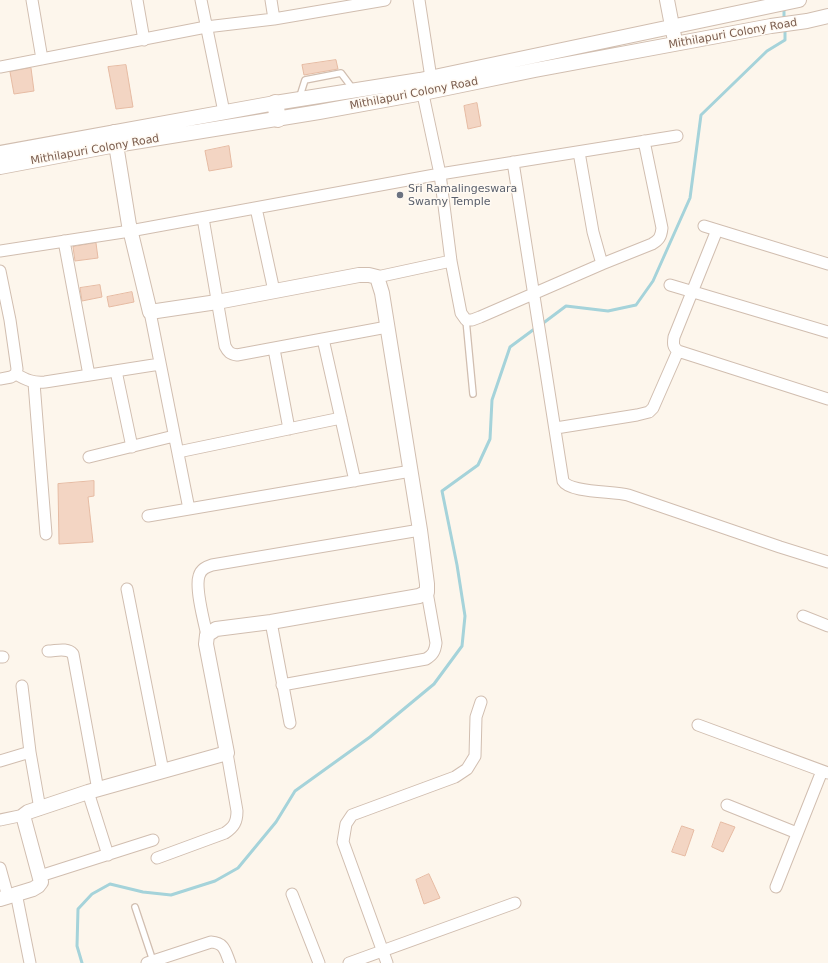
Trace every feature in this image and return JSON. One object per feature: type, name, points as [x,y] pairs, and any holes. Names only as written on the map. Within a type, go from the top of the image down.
[{"type":"street","points":[[32,0],[42,59]]},
{"type":"street","points":[[137,0],[144,40]]},
{"type":"street","points":[[201,0],[224,112]]},
{"type":"street","points":[[271,0],[274,19]]},
{"type":"street","points":[[0,67],[206,27],[274,19],[385,0]]},
{"type":"street","points":[[419,0],[425,84],[440,174],[451,261],[461,314],[466,320],[472,320],[480,317],[652,244],[662,236],[662,228],[644,141]]},
{"type":"street","points":[[668,0],[675,44]]},
{"type":"street","name":"Mithilapuri Colony Road","points":[[0,153],[115,138],[277,111],[425,84],[672,26],[799,0]]},
{"type":"street","name":"Mithilapuri Colony Road","points":[[0,167],[224,112],[277,111],[298,99],[354,90],[425,84],[535,70],[828,16]]},
{"type":"street","points":[[0,251],[130,231],[440,174],[676,136]]},
{"type":"street","points":[[115,138],[130,231],[150,312],[189,509]]},
{"type":"street","points":[[579,152],[593,232],[602,264]]},
{"type":"street","points":[[513,162],[556,428],[563,481],[565,484],[571,487],[586,490],[618,492],[828,562]]},
{"type":"street","points":[[256,208],[274,291]]},
{"type":"street","points":[[202,218],[225,346],[231,354],[237,355],[274,349],[387,327]]},
{"type":"street","points":[[704,226],[828,264]]},
{"type":"street","points":[[717,230],[674,338],[674,348],[678,351],[828,399]]},
{"type":"street","points":[[64,241],[89,376]]},
{"type":"street","points":[[150,312],[217,302],[359,275],[377,277],[451,261]]},
{"type":"street","points":[[0,271],[5,320],[17,369],[16,374]]},
{"type":"street","points":[[282,685],[426,659],[431,657],[436,643],[427,592],[420,530],[382,293],[377,277]]},
{"type":"street","points":[[670,285],[828,332]]},
{"type":"street","points":[[323,339],[355,480]]},
{"type":"street","points":[[274,349],[290,429]]},
{"type":"street","points":[[556,428],[641,415],[649,412],[653,408],[678,351]]},
{"type":"street","points":[[16,374],[25,380],[34,383],[89,376],[160,364]]},
{"type":"street","points":[[116,371],[132,446]]},
{"type":"street","points":[[0,378],[11,377],[16,374]]},
{"type":"street","points":[[34,383],[46,534]]},
{"type":"street","points":[[178,452],[341,418]]},
{"type":"street","points":[[89,457],[174,436]]},
{"type":"street","points":[[148,516],[410,471]]},
{"type":"street","points":[[157,858],[226,833],[232,829],[237,821],[237,811],[206,644],[207,635],[198,585],[199,576],[203,569],[212,565],[420,530]]},
{"type":"street","points":[[126,589],[163,771]]},
{"type":"street","points":[[207,635],[216,629],[271,622],[419,596],[427,592]]},
{"type":"street","points":[[803,616],[828,626]]},
{"type":"street","points":[[271,622],[290,723]]},
{"type":"street","points":[[48,651],[70,650],[73,654],[93,791],[108,855]]},
{"type":"street","points":[[22,686],[30,752],[40,809]]},
{"type":"street","points":[[387,963],[343,842],[343,833],[346,824],[352,815],[455,777],[467,769],[475,756],[476,717],[481,702]]},
{"type":"street","points":[[698,725],[825,772],[797,833],[776,888]]},
{"type":"street","points":[[0,761],[30,752]]},
{"type":"street","points":[[0,820],[24,815],[93,791],[226,753]]},
{"type":"street","points":[[727,805],[797,833]]},
{"type":"street","points":[[8,896],[38,886],[41,882],[24,815]]},
{"type":"street","points":[[40,876],[153,840]]},
{"type":"street","points":[[0,868],[30,963]]},
{"type":"street","points":[[292,894],[319,963]]},
{"type":"street","points":[[349,963],[515,903]]},
{"type":"street","points":[[150,962],[211,942],[219,942],[224,947],[230,963]]},
{"type":"lane","points":[[298,99],[305,80],[341,73],[354,90]]},
{"type":"lane","points":[[466,320],[473,394]]},
{"type":"lane","points":[[135,907],[150,962]]},
{"type":"building","points":[[336,60],[338,69],[304,75],[302,65]]},
{"type":"building","points":[[126,65],[133,107],[116,109],[108,67]]},
{"type":"building","points":[[31,68],[34,91],[14,94],[10,72]]},
{"type":"building","points":[[477,103],[481,126],[468,129],[464,106]]},
{"type":"building","points":[[229,146],[232,167],[209,171],[205,151]]},
{"type":"building","points":[[96,243],[98,258],[75,261],[73,247]]},
{"type":"building","points":[[100,285],[102,297],[82,301],[80,288]]},
{"type":"building","points":[[132,292],[134,302],[109,307],[107,297]]},
{"type":"building","points":[[94,481],[94,496],[88,497],[93,542],[59,544],[58,484]]},
{"type":"building","points":[[721,822],[735,827],[723,852],[712,847]]},
{"type":"building","points":[[682,826],[694,830],[685,856],[672,852]]},
{"type":"building","points":[[429,874],[440,898],[424,904],[416,880]]},
{"type":"waterway","points":[[784,8],[784,20]]},
{"type":"waterway","points":[[542,324],[566,306],[608,311],[636,305],[653,281],[690,198],[701,115],[767,51],[785,40],[785,28]]},
{"type":"waterway","points":[[82,963],[77,946],[78,909],[92,894],[110,884],[143,892],[171,895],[215,881],[238,868],[276,822],[295,791],[370,737],[434,684],[462,646],[465,616],[457,565],[442,491],[478,465],[490,439],[492,400],[510,347],[537,327]]},
{"type":"place","name":"Sri Ramalingeswara Swamy Temple","points":[[400,195]]}]
